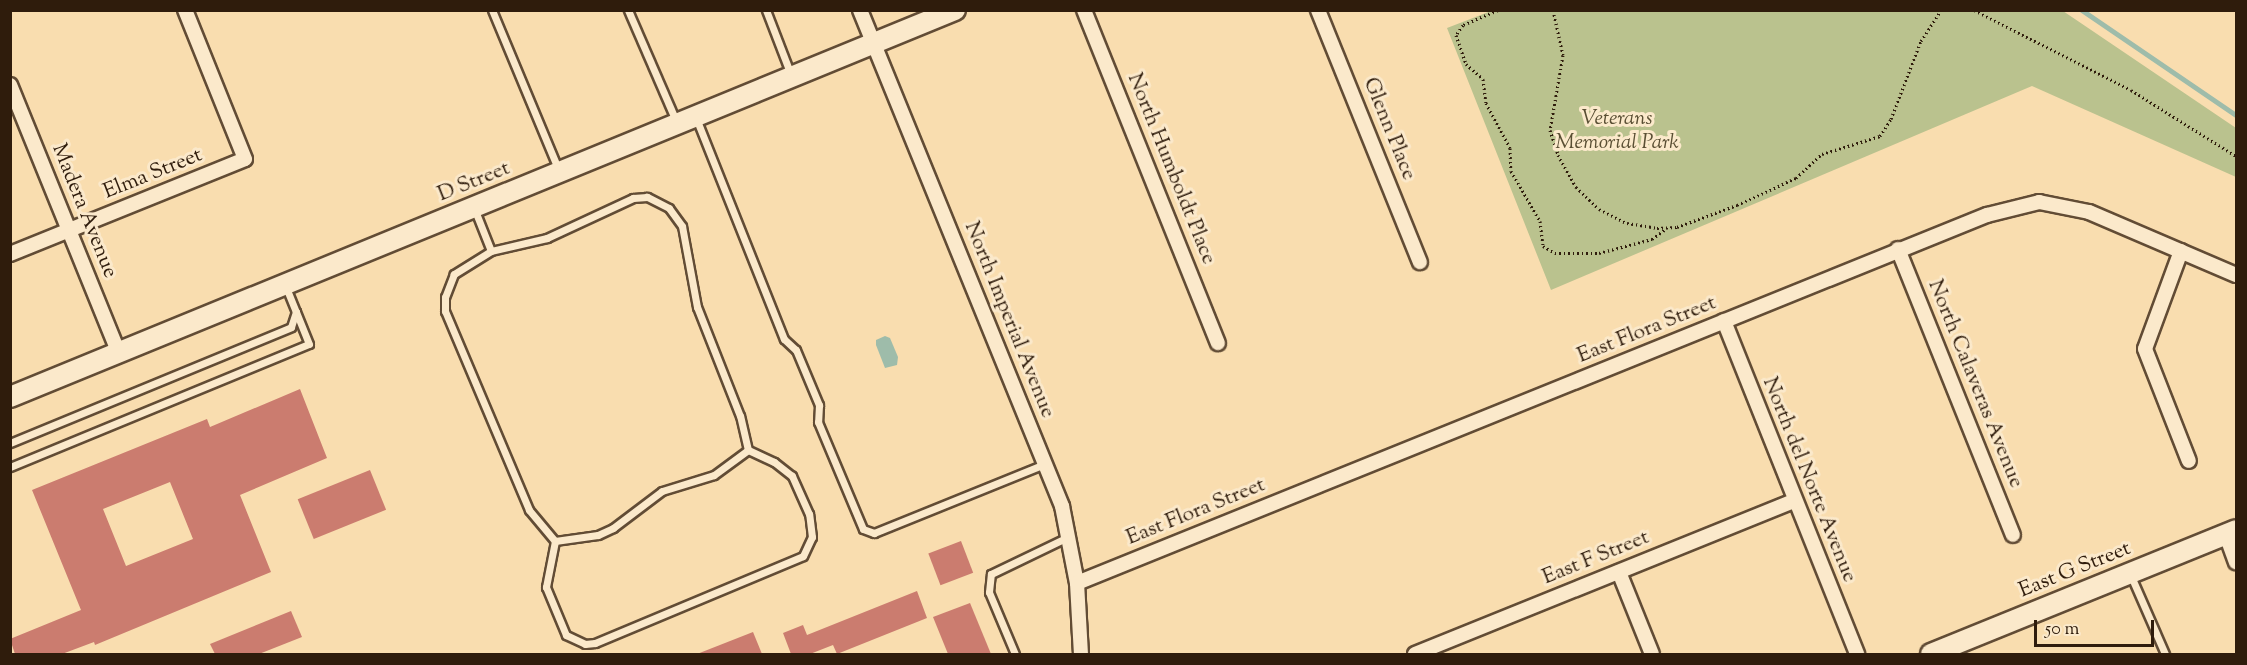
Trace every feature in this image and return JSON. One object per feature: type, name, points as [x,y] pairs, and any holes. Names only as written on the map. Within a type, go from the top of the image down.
[{"type":"street","name":"Elma Street","points":[[10,254],[245,159],[185,10]]},
{"type":"street","name":"North Imperial Avenue","points":[[860,10],[1045,464],[1071,536],[1077,583],[1081,654]]},
{"type":"street","name":"D Street","points":[[10,397],[687,122],[955,10]]},
{"type":"street","name":"North Humboldt Place","points":[[1084,10],[1218,343]]},
{"type":"street","name":"Glenn Place","points":[[1318,10],[1420,262]]},
{"type":"street","name":"Madera Avenue","points":[[10,85],[119,353]]},
{"type":"street","name":"East Flora Street","points":[[1077,583],[1986,215],[2039,202],[2089,212],[2236,275]]},
{"type":"street","name":"North Calaveras Avenue","points":[[1898,249],[2013,535]]},
{"type":"street","points":[[2181,251],[2145,350],[2189,461]]},
{"type":"street","name":"North del Norte Avenue","points":[[1724,321],[1857,654]]},
{"type":"street","name":"East F Street","points":[[1415,654],[1444,649],[1619,572],[1794,501]]},
{"type":"street","points":[[2231,532],[2236,562]]},
{"type":"street","name":"East G Street","points":[[1931,654],[2231,532]]},
{"type":"street","points":[[1619,572],[1652,654]]},
{"type":"lane","points":[[492,10],[560,173]]},
{"type":"lane","points":[[628,10],[687,122],[784,339],[796,350],[819,405],[818,422],[862,529],[874,534],[1045,464]]},
{"type":"lane","points":[[766,10],[792,78]]},
{"type":"lane","points":[[555,541],[529,510],[445,311],[445,297],[454,273],[491,252],[547,238],[633,198],[647,197],[669,208],[682,226],[697,307],[740,416],[748,450]]},
{"type":"lane","points":[[474,208],[491,252]]},
{"type":"lane","points":[[10,467],[309,344],[285,285]]},
{"type":"lane","points":[[10,443],[291,327],[296,312]]},
{"type":"lane","points":[[555,541],[547,566],[546,587],[566,635],[585,644],[605,640],[796,561],[810,547],[808,514],[792,476],[774,462],[748,450]]},
{"type":"lane","points":[[555,541],[605,532],[662,491],[714,475],[748,450]]},
{"type":"lane","points":[[1015,654],[989,592],[991,574],[1071,536]]},
{"type":"lane","points":[[2130,574],[2165,654]]},
{"type":"path","points":[[1498,10],[1463,24],[1456,35],[1466,64],[1483,79],[1485,103],[1510,148],[1511,171],[1540,221],[1543,246],[1555,254],[1599,253],[1652,239],[1667,228],[1737,205],[1796,178],[1822,154],[1880,136],[1891,119],[1921,41],[1941,10]]},
{"type":"path","points":[[1553,10],[1563,56],[1550,130],[1558,155],[1576,187],[1599,209],[1627,223],[1667,228]]},
{"type":"path","points":[[1974,10],[2131,90],[2236,156]]},
{"type":"green space","name":"Veterans Memorial Park","points":[[1491,11],[2063,11],[2236,128],[2236,177],[2032,86],[1551,290],[1447,28]]},
{"type":"shaded area","points":[[885,336],[890,338],[898,357],[897,365],[885,368],[876,340]]},
{"type":"building","points":[[300,389],[327,458],[240,495],[271,572],[95,645],[94,642],[62,654],[15,654],[10,639],[81,610],[32,490],[207,419],[210,427]],"holes":[[[170,482],[193,539],[126,566],[103,509]]]},
{"type":"building","points":[[370,470],[386,510],[314,539],[298,499]]},
{"type":"building","points":[[961,541],[973,573],[941,585],[928,554]]},
{"type":"building","points":[[917,591],[927,618],[837,654],[833,645],[810,654],[791,654],[783,633],[803,625],[807,635]]},
{"type":"building","points":[[970,603],[991,654],[948,654],[933,617]]},
{"type":"building","points":[[291,611],[302,637],[259,654],[215,654],[210,644]]},
{"type":"building","points":[[753,632],[762,654],[697,654]]},
{"type":"waterway","points":[[2082,10],[2236,115]]}]
